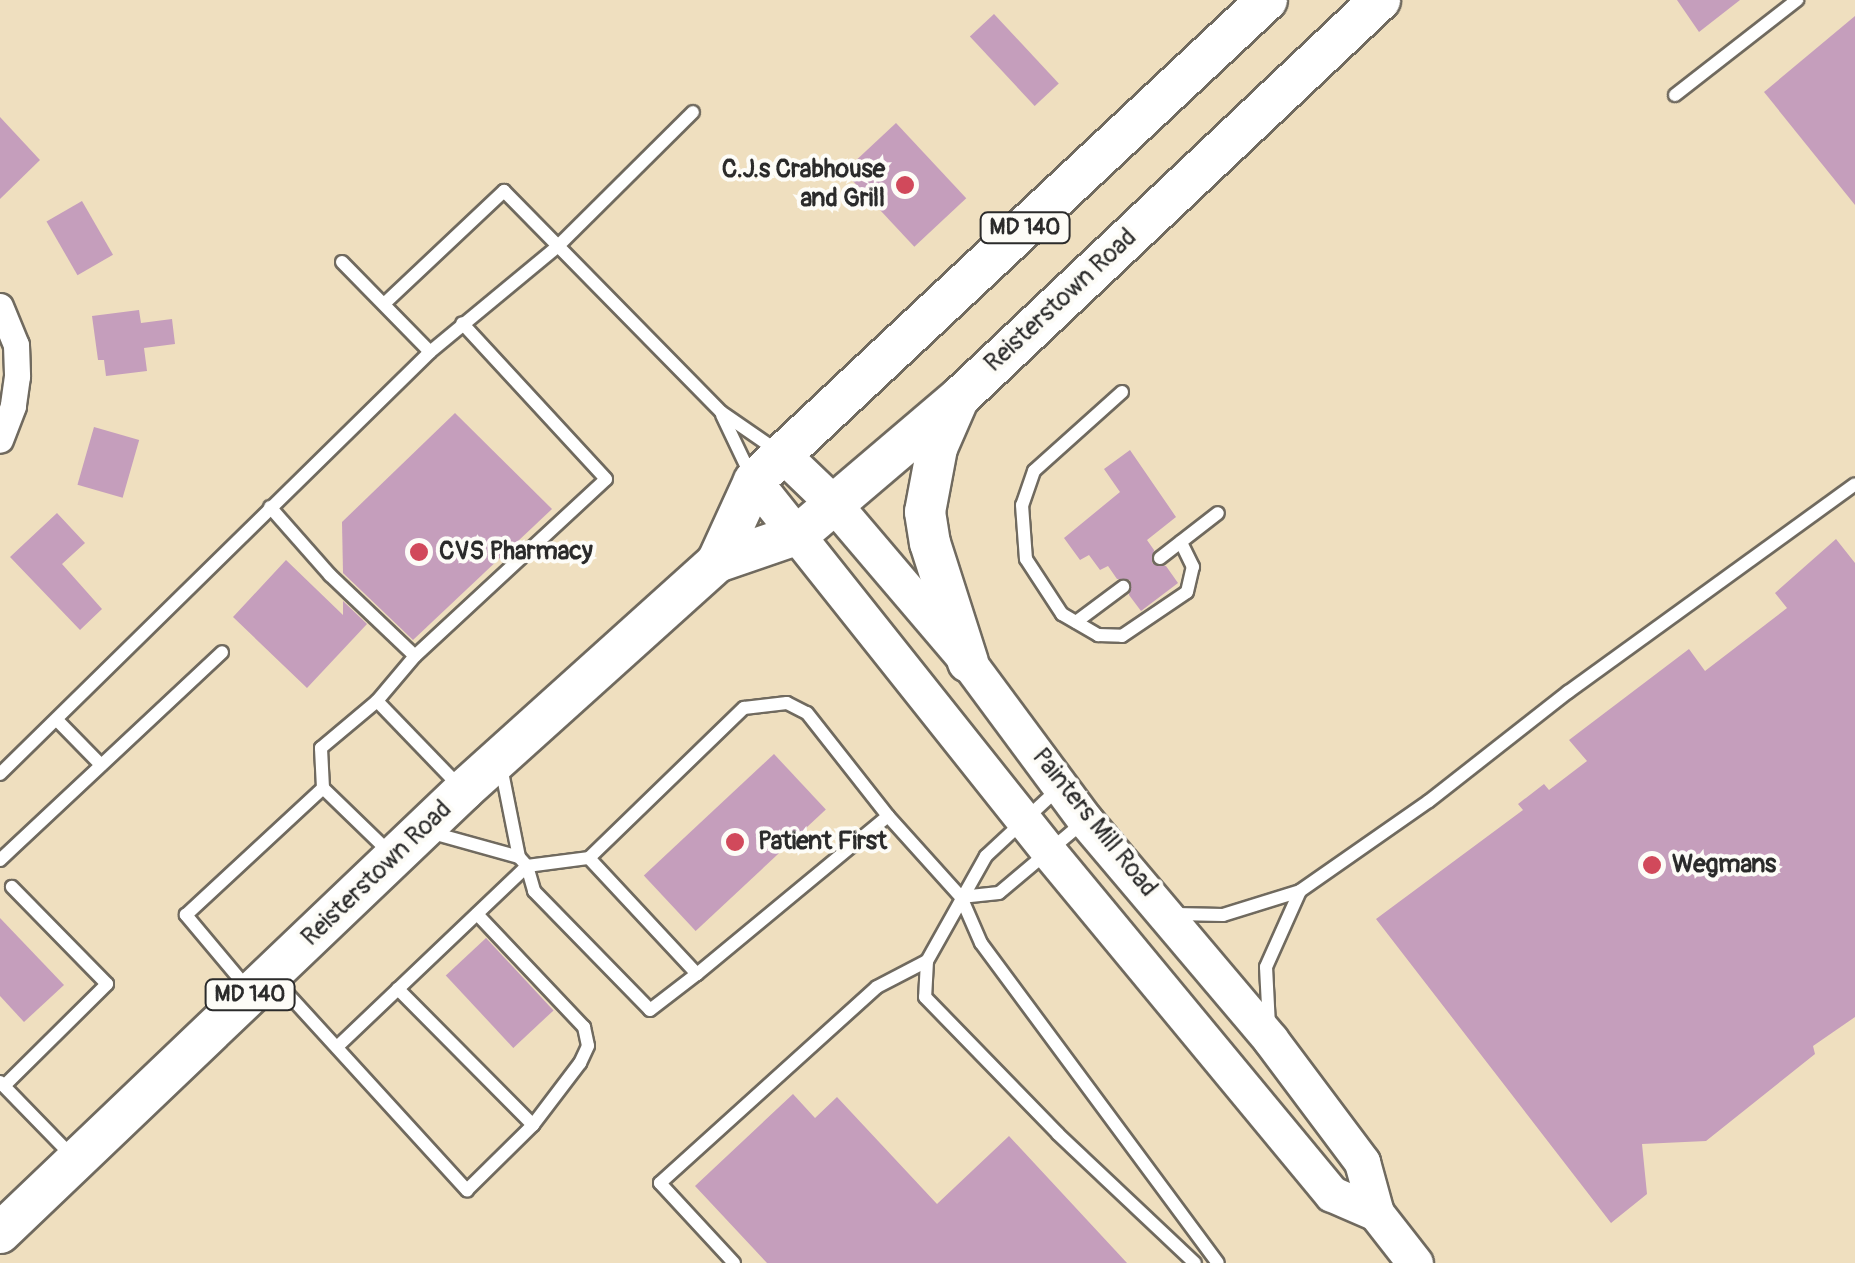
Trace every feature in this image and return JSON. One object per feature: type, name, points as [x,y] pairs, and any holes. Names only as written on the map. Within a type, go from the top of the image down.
[{"type":"main road","name":"Reisterstown Road","points":[[0,1233],[464,790],[717,562],[768,467],[1267,0]]},
{"type":"main road","name":"Reisterstown Road","points":[[717,562],[799,534],[960,397],[1380,0]]},
{"type":"main road","points":[[960,397],[938,448],[925,512],[930,544],[968,662]]},
{"type":"main road","name":"Painters Mill Road","points":[[768,467],[832,502],[968,662],[1085,820],[1270,1039],[1362,1162],[1376,1214],[1416,1263]]},
{"type":"main road","name":"Painters Mill Road","points":[[768,467],[799,534],[1048,852],[1332,1194],[1376,1214]]},
{"type":"street","points":[[0,306],[16,345],[17,376],[13,406],[0,440]]},
{"type":"lane","points":[[1675,95],[1797,0]]},
{"type":"lane","points":[[0,774],[430,352],[558,246],[692,112]]},
{"type":"lane","points":[[384,304],[504,191],[721,412],[768,467]]},
{"type":"lane","points":[[342,262],[430,352]]},
{"type":"lane","points":[[394,857],[323,788],[321,748],[377,701],[415,656],[606,478],[462,324]]},
{"type":"lane","points":[[1122,392],[1034,472],[1022,505],[1026,559],[1062,614],[1098,635],[1122,636],[1187,592],[1193,566],[1181,542]]},
{"type":"lane","points":[[721,412],[768,467]]},
{"type":"lane","points":[[1168,914],[1224,915],[1300,891],[1429,801],[1568,692],[1855,484]]},
{"type":"lane","points":[[270,507],[330,575],[415,656]]},
{"type":"lane","points":[[1160,558],[1218,514]]},
{"type":"lane","points":[[1076,622],[1123,587]]},
{"type":"lane","points":[[0,860],[222,652]]},
{"type":"lane","points":[[377,701],[464,790]]},
{"type":"lane","points":[[423,830],[523,862],[589,858],[744,708],[787,703],[806,713],[888,816],[961,897],[980,943],[1218,1263]]},
{"type":"lane","points":[[57,720],[101,765]]},
{"type":"lane","points":[[500,758],[523,862],[534,891],[650,1010],[888,816]]},
{"type":"lane","points":[[323,788],[186,915],[337,1046],[467,1190],[533,1125],[580,1063],[588,1046],[584,1027],[477,914]]},
{"type":"lane","points":[[1060,788],[986,856],[928,961],[925,997],[1058,1134],[1195,1263]]},
{"type":"lane","points":[[961,897],[999,892],[1085,820]]},
{"type":"lane","points":[[589,858],[697,974]]},
{"type":"lane","points":[[337,1046],[477,914],[523,862]]},
{"type":"lane","points":[[12,886],[107,984],[2,1084],[76,1160]]},
{"type":"lane","points":[[1270,1039],[1266,967],[1300,891]]},
{"type":"lane","points":[[734,1263],[660,1183],[877,987],[928,961]]},
{"type":"lane","points":[[398,989],[533,1125]]},
{"type":"building","points":[[1677,0],[1740,0],[1699,32]]},
{"type":"building","points":[[994,14],[1059,83],[1035,106],[970,37]]},
{"type":"building","points":[[1855,16],[1855,205],[1764,92]]},
{"type":"building","points":[[0,117],[40,160],[0,199]]},
{"type":"building","name":"C.J.s Crabhouse and Grill","points":[[896,123],[966,198],[914,247],[844,171]]},
{"type":"building","points":[[82,201],[113,255],[77,275],[46,222]]},
{"type":"building","points":[[139,310],[141,323],[172,319],[175,344],[144,348],[147,371],[106,376],[104,360],[98,360],[92,316]]},
{"type":"building","name":"CVS Pharmacy","points":[[455,413],[552,509],[413,640],[343,573],[342,522]]},
{"type":"building","points":[[94,427],[139,440],[123,498],[77,485]]},
{"type":"building","points":[[1130,450],[1176,517],[1147,540],[1154,550],[1152,563],[1166,566],[1178,583],[1141,611],[1129,595],[1130,580],[1117,579],[1108,566],[1100,570],[1089,555],[1080,560],[1064,538],[1120,492],[1104,469]]},
{"type":"building","points":[[57,513],[85,543],[62,564],[102,609],[80,630],[10,557]]},
{"type":"building","name":"Wegmans","points":[[1836,539],[1855,563],[1855,1017],[1813,1046],[1815,1054],[1706,1141],[1642,1144],[1647,1194],[1611,1223],[1376,919],[1523,810],[1518,804],[1544,784],[1549,790],[1587,761],[1569,740],[1689,649],[1705,671],[1787,608],[1775,593]]},
{"type":"building","points":[[286,560],[343,615],[343,601],[367,624],[307,688],[233,617]]},
{"type":"building","name":"Patient First","points":[[774,754],[826,810],[696,931],[644,875]]},
{"type":"building","points":[[0,918],[64,985],[24,1022],[0,996]]},
{"type":"building","points":[[486,938],[554,1010],[513,1048],[446,976]]},
{"type":"building","points":[[793,1094],[815,1118],[837,1097],[937,1204],[1009,1136],[1127,1263],[767,1263],[695,1186]]},
{"type":"place","name":"C.J.s Crabhouse and Grill","points":[[905,185]]},
{"type":"place","name":"CVS Pharmacy","points":[[419,552]]},
{"type":"place","name":"Patient First","points":[[735,842]]},
{"type":"place","name":"Wegmans","points":[[1652,865]]}]
